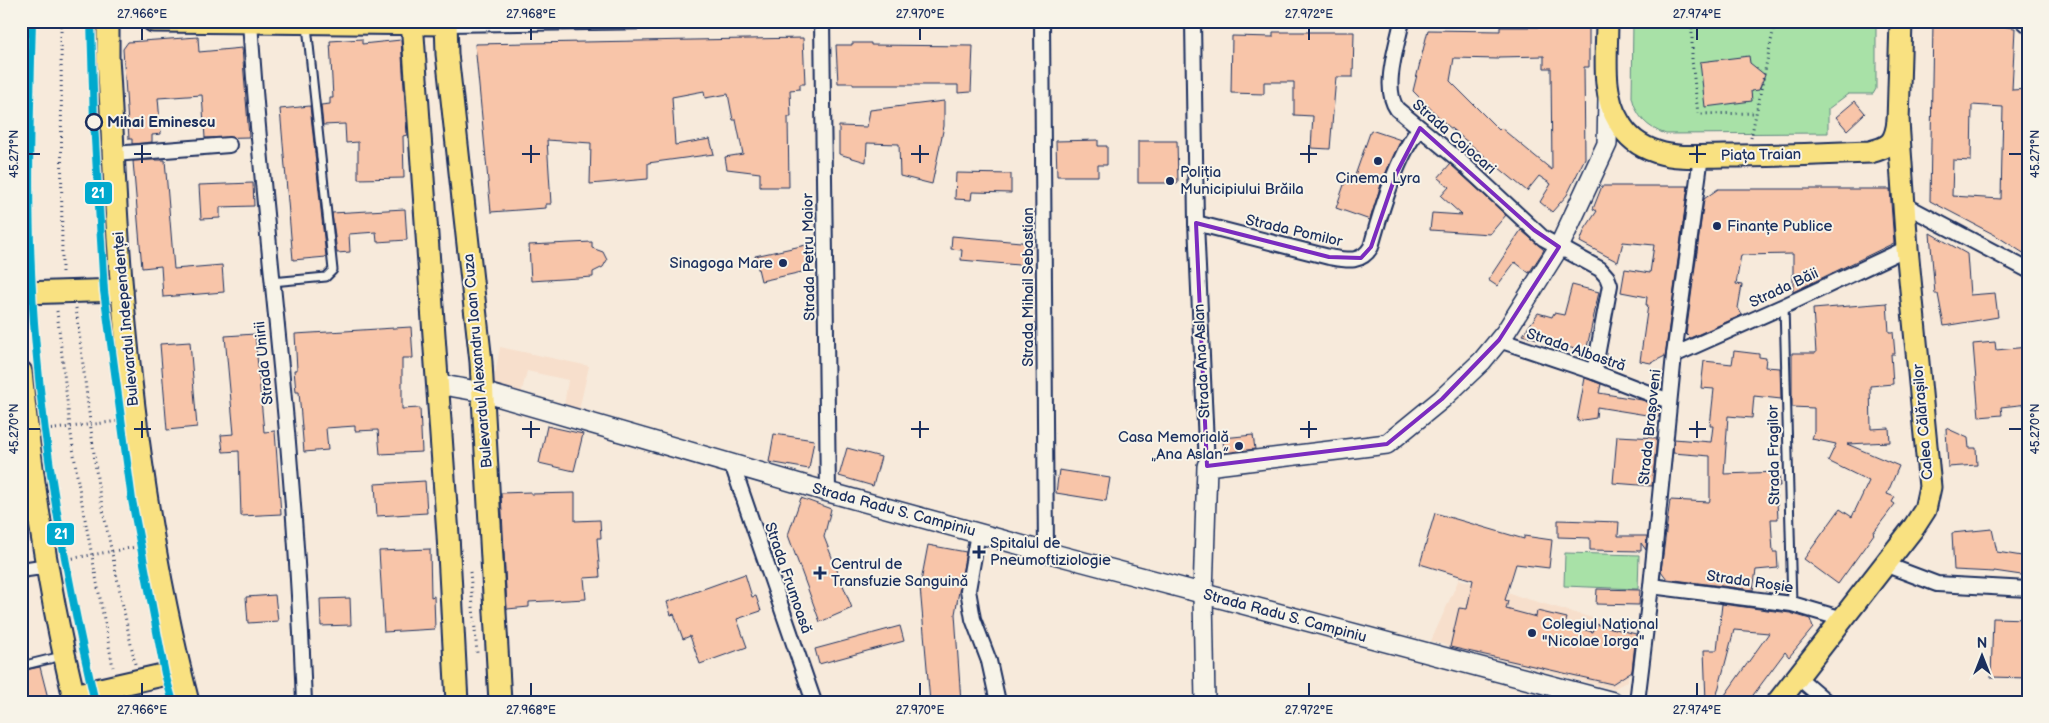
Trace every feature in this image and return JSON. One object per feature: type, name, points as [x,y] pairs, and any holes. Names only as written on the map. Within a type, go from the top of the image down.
[{"type":"main road","name":"Bulevardul Independenței","points":[[108,21],[108,57],[122,290],[135,419],[153,545],[188,702]]},
{"type":"main road","points":[[153,21],[306,24],[446,22]]},
{"type":"main road","name":"Piața Traian","points":[[1607,21],[1608,88],[1612,109],[1618,122],[1636,141],[1657,152],[1669,155],[1701,156],[1870,152],[1888,146],[1896,138],[1898,122],[1901,21]]},
{"type":"main road","name":"Bulevardul Alexandru Ioan Cuza","points":[[446,22],[484,392],[500,702]]},
{"type":"main road","points":[[412,23],[448,535],[457,702]]},
{"type":"main road","name":"Calea Călărașilor","points":[[1778,702],[1914,526],[1925,510],[1930,487],[1907,248],[1898,122]]},
{"type":"main road","points":[[21,293],[122,290]]},
{"type":"main road","points":[[21,372],[48,564],[75,698],[128,682],[180,670]]},
{"type":"street","points":[[446,22],[657,21]]},
{"type":"street","name":"Strada Petru Maior","points":[[822,21],[828,492]]},
{"type":"street","name":"Strada Mihail Sebastian","points":[[1042,21],[1046,552]]},
{"type":"street","name":"Strada Ana Aslan","points":[[1193,21],[1196,224],[1207,466],[1203,594],[1205,702]]},
{"type":"street","name":"Strada Cojocari","points":[[1402,21],[1391,79],[1390,96],[1397,109],[1460,161],[1534,230],[1559,247],[1600,269],[1609,281],[1594,372]]},
{"type":"street","name":"Strada Unirii","points":[[250,22],[258,145],[295,533],[304,702]]},
{"type":"street","points":[[1207,466],[1387,444],[1442,399],[1482,361],[1499,340],[1559,247],[1607,144],[1608,88]]},
{"type":"street","name":"Strada Pomilor","points":[[1196,224],[1330,257],[1348,260],[1361,258],[1372,247],[1396,174],[1410,142],[1420,128]]},
{"type":"street","points":[[114,154],[229,145]]},
{"type":"street","name":"Strada Brașoveni","points":[[1637,702],[1651,586],[1674,355],[1701,156]]},
{"type":"street","points":[[1905,205],[2028,270]]},
{"type":"street","name":"Strada Băii","points":[[1674,355],[1907,248]]},
{"type":"street","name":"Strada Albastră","points":[[1499,340],[1594,372],[1669,401]]},
{"type":"street","name":"Strada Radu S. Campiniu","points":[[437,384],[484,392],[828,492],[1046,552],[1613,702]]},
{"type":"street","name":"Strada Frumoasă","points":[[732,464],[814,702]]},
{"type":"street","points":[[978,533],[968,590],[973,619],[989,661],[998,702]]},
{"type":"street","points":[[21,570],[48,564]]},
{"type":"street","points":[[1884,564],[1937,584],[2028,589]]},
{"type":"street","name":"Strada Roșie","points":[[1651,586],[1792,604],[1843,619]]},
{"type":"street","points":[[1798,678],[1827,702]]},
{"type":"lane","points":[[2018,21],[2028,30]]},
{"type":"lane","points":[[272,282],[326,277],[333,270],[306,24]]},
{"type":"lane","name":"Strada Fragilor","points":[[1784,306],[1792,604]]},
{"type":"lane","points":[[21,666],[65,655]]},
{"type":"path","points":[[61,21],[62,274],[80,350],[98,486],[112,551],[128,682]]},
{"type":"path","points":[[1636,21],[1692,23],[1901,21]]},
{"type":"path","points":[[1747,156],[1775,22]]},
{"type":"path","points":[[1692,23],[1692,60],[1698,114],[1756,113]]},
{"type":"path","points":[[65,292],[70,427],[107,642],[128,682]]},
{"type":"path","points":[[28,432],[135,419]]},
{"type":"path","points":[[48,564],[153,545]]},
{"type":"highlighted area","points":[[1420,128],[1534,230],[1559,247],[1499,340],[1442,399],[1387,444],[1207,466],[1196,223],[1329,257],[1361,258],[1371,247],[1396,174]]},
{"type":"shaded area","points":[[500,347],[589,366],[579,410],[564,406],[568,380],[527,371],[521,394],[493,386]]},
{"type":"shaded area","name":"Colegiul Național \"Nicolae Iorga\"","points":[[1459,579],[1627,628],[1631,639],[1628,681],[1613,689],[1431,641]]},
{"type":"green space","points":[[1633,21],[1876,21],[1876,89],[1873,94],[1848,94],[1828,109],[1828,133],[1666,134],[1648,125],[1636,110],[1634,104],[1632,97]]},
{"type":"green space","points":[[1565,553],[1639,555],[1638,589],[1564,586]]},
{"type":"building","points":[[1589,22],[1589,67],[1584,67],[1585,158],[1567,195],[1552,212],[1540,202],[1551,184],[1539,176],[1527,191],[1447,125],[1413,91],[1428,30],[1500,31],[1500,27],[1543,27],[1543,23]],"holes":[[[1544,56],[1544,68],[1551,68],[1552,170],[1501,128],[1499,130],[1450,81],[1454,58],[1498,59],[1498,57]]]},
{"type":"building","points":[[1933,23],[1987,24],[2015,28],[2012,90],[2028,89],[2026,219],[2028,219],[2028,241],[2025,241],[2025,254],[1995,235],[1930,201]],"holes":[[[1972,105],[2003,107],[2001,199],[1952,196],[1953,160],[1971,161]]]},
{"type":"building","points":[[1273,32],[1354,32],[1353,77],[1336,77],[1330,149],[1311,148],[1313,116],[1294,115],[1294,82],[1264,82],[1264,94],[1231,93],[1232,36],[1273,37]]},
{"type":"building","points":[[198,37],[199,52],[242,48],[249,137],[205,138],[202,95],[158,98],[161,134],[152,135],[152,142],[132,144],[132,139],[129,139],[123,49],[128,42]]},
{"type":"building","points":[[803,38],[805,84],[800,84],[800,89],[790,90],[791,117],[788,117],[789,187],[760,187],[760,173],[727,169],[725,157],[743,154],[736,120],[733,120],[728,94],[705,98],[704,91],[672,97],[675,145],[710,139],[714,154],[648,163],[648,179],[590,184],[591,143],[547,140],[551,204],[546,204],[546,208],[491,212],[475,44]]},
{"type":"building","points":[[362,39],[362,44],[401,40],[407,135],[403,136],[404,178],[358,179],[358,142],[346,143],[345,124],[323,125],[321,105],[330,104],[330,98],[333,98],[330,41]]},
{"type":"building","points":[[852,43],[871,43],[871,45],[973,46],[971,92],[958,93],[958,85],[853,85],[853,83],[838,83],[836,45],[852,45]]},
{"type":"building","points":[[1749,56],[1750,63],[1765,75],[1759,90],[1751,91],[1752,101],[1705,107],[1700,62]]},
{"type":"building","points":[[944,101],[944,126],[932,184],[900,176],[899,144],[867,143],[866,162],[839,154],[839,126],[867,127],[870,110]]},
{"type":"building","points":[[1855,101],[1865,113],[1847,130],[1836,117]]},
{"type":"building","points":[[310,106],[326,257],[293,260],[280,109]]},
{"type":"building","name":"Cinema Lyra","points":[[1371,130],[1401,140],[1382,181],[1370,220],[1336,208],[1345,182],[1352,184]]},
{"type":"building","points":[[1098,140],[1098,146],[1107,146],[1107,165],[1098,165],[1098,176],[1057,176],[1056,141]]},
{"type":"building","points":[[1138,141],[1177,141],[1178,183],[1138,183]]},
{"type":"building","points":[[165,160],[174,269],[222,265],[224,292],[163,297],[161,266],[142,268],[133,161]]},
{"type":"building","points":[[1450,164],[1506,215],[1490,234],[1430,230],[1432,213],[1462,215],[1441,196],[1449,187],[1438,178]]},
{"type":"building","points":[[956,173],[1011,174],[1011,193],[972,192],[971,200],[955,199]]},
{"type":"building","points":[[253,183],[254,206],[220,207],[220,218],[201,219],[199,185]]},
{"type":"building","points":[[1602,186],[1688,186],[1665,356],[1651,363],[1640,361],[1648,305],[1646,305],[1647,297],[1621,292],[1625,269],[1650,273],[1654,245],[1623,242],[1618,262],[1580,242],[1585,229],[1597,211],[1593,209]]},
{"type":"building","points":[[1718,189],[1890,189],[1894,243],[1793,292],[1793,254],[1741,255],[1736,284],[1742,285],[1738,308],[1742,315],[1690,338],[1686,334],[1704,199]]},
{"type":"building","points":[[405,209],[407,240],[377,242],[376,232],[349,234],[350,252],[337,253],[332,213]]},
{"type":"building","points":[[1521,230],[1544,250],[1529,273],[1515,262],[1497,286],[1488,280]]},
{"type":"building","points":[[1930,233],[1967,254],[1970,295],[1995,293],[1998,317],[1944,326],[1938,294],[1935,294]]},
{"type":"building","points":[[952,236],[1032,243],[1030,266],[961,260],[962,250],[951,249]]},
{"type":"building","points":[[592,242],[592,248],[603,252],[607,260],[603,267],[593,272],[593,277],[531,281],[529,245]]},
{"type":"building","name":"Sinagoga Mare","points":[[806,245],[811,270],[761,281],[755,256]]},
{"type":"building","points":[[1572,285],[1599,292],[1586,352],[1523,335],[1538,313],[1552,317],[1554,313],[1564,315]]},
{"type":"building","points":[[1887,303],[1889,332],[1893,332],[1895,354],[1891,354],[1893,384],[1870,386],[1871,429],[1889,428],[1890,442],[1847,444],[1899,466],[1887,494],[1895,497],[1892,502],[1895,504],[1838,584],[1804,559],[1840,509],[1852,517],[1869,481],[1828,461],[1836,444],[1812,439],[1814,432],[1814,408],[1792,407],[1792,353],[1816,353],[1813,309]]},
{"type":"building","points":[[411,327],[413,358],[402,358],[402,409],[420,408],[422,452],[380,454],[378,430],[355,431],[355,426],[326,428],[328,450],[304,452],[299,392],[296,392],[294,370],[297,370],[295,334]]},
{"type":"building","points":[[255,334],[264,432],[275,431],[281,514],[241,516],[239,451],[223,452],[221,435],[234,434],[225,336]]},
{"type":"building","points":[[190,342],[197,427],[167,430],[160,344]]},
{"type":"building","points":[[1995,342],[1996,350],[2028,347],[2028,404],[2001,407],[2002,415],[1979,417],[1973,344]]},
{"type":"building","points":[[1734,351],[1759,354],[1759,357],[1766,358],[1765,367],[1780,368],[1781,399],[1754,396],[1752,418],[1728,416],[1724,474],[1779,472],[1780,486],[1776,486],[1778,519],[1771,519],[1773,552],[1777,552],[1778,568],[1756,570],[1753,590],[1667,579],[1661,571],[1670,500],[1709,502],[1710,500],[1710,456],[1673,453],[1674,439],[1711,442],[1713,426],[1710,426],[1714,389],[1701,388],[1704,361],[1732,364]]},
{"type":"building","points":[[1585,378],[1601,384],[1599,393],[1642,400],[1660,407],[1659,417],[1597,407],[1596,418],[1577,421]]},
{"type":"building","points":[[547,426],[583,434],[574,471],[539,463]]},
{"type":"building","points":[[1946,428],[1968,438],[1969,448],[1976,448],[1977,465],[1948,467]]},
{"type":"building","points":[[774,434],[814,440],[809,469],[769,462]]},
{"type":"building","name":"Casa Memorială „Ana Aslan”","points":[[1253,435],[1255,449],[1224,453],[1223,438]]},
{"type":"building","points":[[1617,436],[1657,438],[1652,486],[1613,483]]},
{"type":"building","points":[[847,448],[881,457],[873,486],[839,476]]},
{"type":"building","points":[[1059,470],[1110,478],[1106,501],[1056,493]]},
{"type":"building","points":[[425,481],[427,513],[377,516],[375,484]]},
{"type":"building","points":[[531,492],[531,494],[575,493],[575,521],[600,520],[601,538],[597,538],[600,577],[584,578],[586,599],[529,602],[529,607],[507,609],[501,493]]},
{"type":"building","name":"Centrul de Transfuzie Sanguină","points":[[801,498],[831,509],[824,537],[852,608],[820,622],[788,535]]},
{"type":"building","name":"Colegiul Național \"Nicolae Iorga\"","points":[[1435,513],[1524,539],[1524,536],[1552,540],[1549,568],[1516,564],[1505,600],[1508,601],[1506,609],[1536,617],[1537,611],[1567,618],[1565,625],[1593,632],[1595,624],[1636,634],[1632,671],[1612,684],[1450,647],[1459,608],[1467,609],[1473,580],[1420,564]]},
{"type":"building","points":[[1558,520],[1619,522],[1618,536],[1647,536],[1646,550],[1641,543],[1641,551],[1590,550],[1590,538],[1558,537]]},
{"type":"building","points":[[1992,529],[1997,552],[2028,557],[2028,576],[1994,571],[1954,570],[1952,533]]},
{"type":"building","points":[[928,545],[966,552],[955,614],[961,702],[930,702],[920,587]]},
{"type":"building","points":[[430,549],[431,597],[434,596],[435,629],[384,632],[379,551]]},
{"type":"building","points":[[745,574],[752,597],[756,596],[761,611],[737,619],[747,647],[700,664],[690,636],[683,639],[674,614],[671,615],[667,602]]},
{"type":"building","points":[[1597,589],[1640,590],[1639,605],[1596,604]]},
{"type":"building","points":[[275,595],[278,621],[248,623],[246,597]]},
{"type":"building","points":[[350,598],[351,625],[321,626],[320,599]]},
{"type":"building","points":[[1722,604],[1790,613],[1810,619],[1813,628],[1789,657],[1785,652],[1748,702],[1720,702],[1769,633],[1734,630],[1715,702],[1706,702],[1704,650],[1717,650]]},
{"type":"building","points":[[1993,618],[2028,619],[2028,678],[1991,677]]},
{"type":"building","points":[[900,626],[904,641],[819,664],[815,649]]},
{"type":"building","points":[[40,667],[49,702],[21,702],[21,671]]},
{"type":"transit line","name":"21","points":[[32,21],[29,143],[30,225],[33,306],[40,392],[59,526],[95,702]]},
{"type":"transit line","name":"21","points":[[91,21],[94,122],[104,291],[132,500],[165,674],[173,702]]},
{"type":"place","name":"Mihai Eminescu","points":[[94,122]]},
{"type":"place","name":"Cinema Lyra","points":[[1378,161]]},
{"type":"place","name":"Poliția Municipiului Brăila","points":[[1170,181]]},
{"type":"place","name":"Finanțe Publice","points":[[1717,226]]},
{"type":"place","name":"Sinagoga Mare","points":[[783,263]]},
{"type":"place","name":"Casa Memorială „Ana Aslan”","points":[[1239,446]]},
{"type":"place","name":"Spitalul de Pneumoftiziologie","points":[[979,552]]},
{"type":"place","name":"Centrul de Transfuzie Sanguină","points":[[820,573]]},
{"type":"place","name":"Colegiul Național \"Nicolae Iorga\"","points":[[1532,633]]}]
